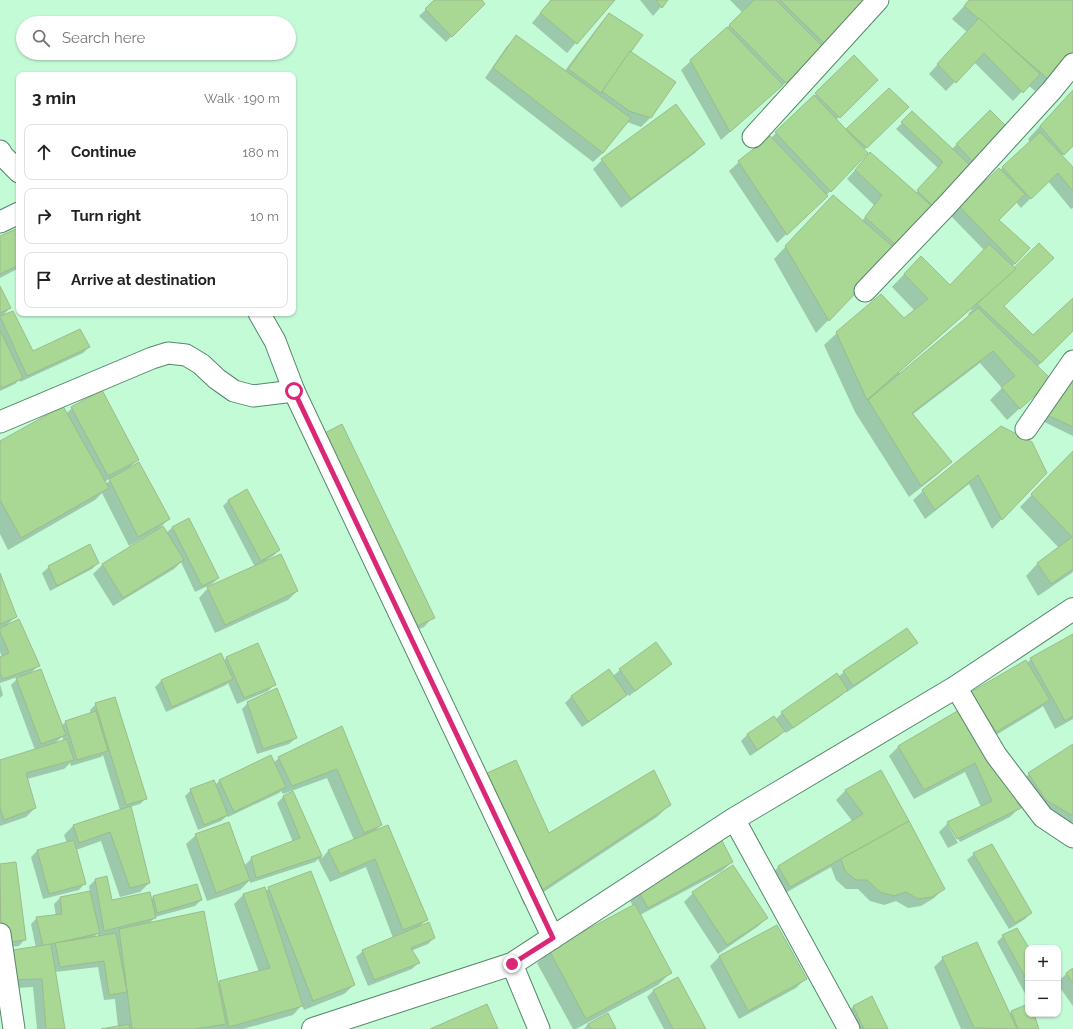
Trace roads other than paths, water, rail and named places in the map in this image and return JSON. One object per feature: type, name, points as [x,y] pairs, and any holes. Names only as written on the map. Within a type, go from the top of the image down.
[{"type":"street","points":[[753,137],[878,0]]},
{"type":"street","points":[[865,291],[948,204],[1052,90],[1073,64]]},
{"type":"street","points":[[0,151],[16,169]]},
{"type":"street","points":[[0,222],[16,214]]},
{"type":"street","points":[[261,316],[275,341],[294,391],[553,938]]},
{"type":"street","points":[[0,422],[152,358],[168,353],[186,355],[201,364],[217,379],[234,391],[253,396],[294,391]]},
{"type":"street","points":[[1026,429],[1073,361]]},
{"type":"street","points":[[312,1029],[512,964],[734,819],[956,687],[1073,610]]},
{"type":"street","points":[[956,687],[996,755],[1042,816],[1073,837]]},
{"type":"street","points":[[734,819],[849,1029]]},
{"type":"street","points":[[0,934],[14,1029]]},
{"type":"street","points":[[512,964],[539,1029]]}]
